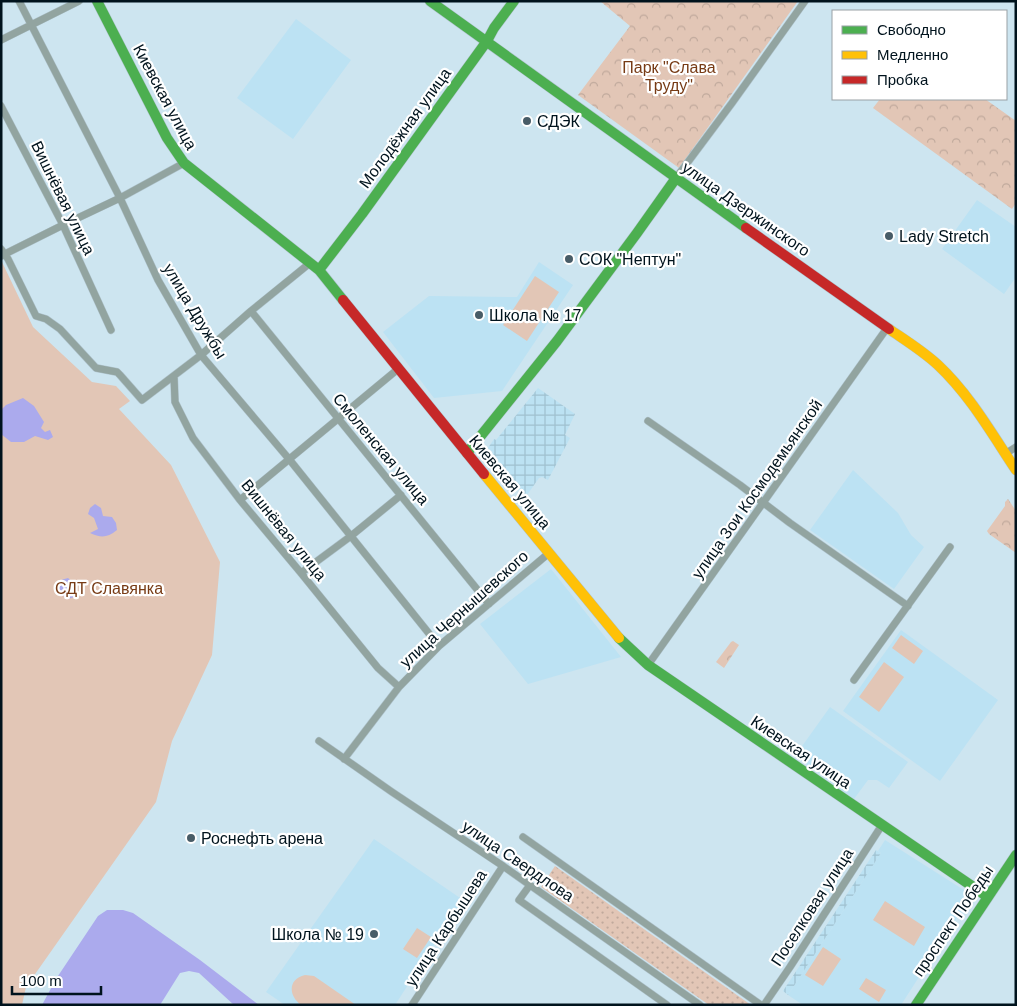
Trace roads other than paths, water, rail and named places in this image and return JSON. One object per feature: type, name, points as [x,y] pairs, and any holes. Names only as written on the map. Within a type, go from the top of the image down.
[{"type":"main road","name":"Киевская улица","points":[[97,1],[167,138],[184,163],[319,270],[621,641],[648,665],[988,897]]},
{"type":"main road","name":"улица Дзержинского","points":[[430,1],[940,367],[972,404],[1016,470]]},
{"type":"main road","name":"Молодёжная улица","points":[[319,270],[350,230],[514,1]]},
{"type":"main road","points":[[467,453],[557,341],[676,178]]},
{"type":"main road","name":"проспект Победы","points":[[916,1005],[1016,855]]},
{"type":"street","name":"улица Дружбы","points":[[19,1],[120,198],[158,280],[202,355],[289,459],[439,646]]},
{"type":"street","points":[[1,40],[79,1]]},
{"type":"street","points":[[676,178],[805,1]]},
{"type":"street","name":"Вишнёвая улица","points":[[1,106],[63,225],[111,330]]},
{"type":"street","points":[[184,163],[120,198],[2,253],[8,259],[36,316],[46,319],[60,329],[96,368],[116,372],[142,400],[202,355],[310,263]]},
{"type":"street","name":"Смоленская улица","points":[[252,311],[489,604]]},
{"type":"street","name":"улица Зои Космодемьянской","points":[[648,665],[887,328]]},
{"type":"street","points":[[240,500],[398,369]]},
{"type":"street","name":"Вишнёвая улица","points":[[174,376],[175,402],[194,438],[240,500],[378,668],[399,687]]},
{"type":"street","points":[[648,421],[908,606]]},
{"type":"street","points":[[1006,454],[1016,447]]},
{"type":"street","points":[[301,573],[351,536],[401,495]]},
{"type":"street","points":[[854,680],[950,547]]},
{"type":"street","name":"улица Чернышевского","points":[[344,759],[399,687],[439,646],[549,553]]},
{"type":"street","name":"улица Свердлова","points":[[319,741],[503,866],[700,1005]]},
{"type":"street","name":"Поселковая улица","points":[[763,1005],[882,825]]},
{"type":"street","name":"улица Свердлова","points":[[523,837],[763,1005]]},
{"type":"street","name":"улица Карбышева","points":[[412,1005],[503,866]]},
{"type":"street","points":[[530,885],[519,900],[667,1005]]},
{"type":"water","points":[[23,398],[34,406],[44,422],[41,428],[45,432],[50,430],[53,437],[48,440],[35,436],[24,442],[11,442],[1,434],[1,410],[6,405]]},
{"type":"water","points":[[95,504],[101,508],[103,516],[112,517],[116,523],[117,530],[110,535],[97,536],[90,533],[98,529],[94,518],[88,514],[90,508]]},
{"type":"water","points":[[68,578],[75,584],[77,590],[74,597],[68,599],[62,595],[58,587],[61,580]]},
{"type":"water","points":[[107,910],[123,910],[133,913],[200,960],[259,1005],[234,1005],[199,973],[189,971],[180,973],[160,1005],[42,1005],[56,979],[98,916]]},
{"type":"place","name":"СДЭК","points":[[527,121]]},
{"type":"place","name":"Lady Stretch","points":[[889,236]]},
{"type":"place","name":"СОК \"Нептун\"","points":[[569,259]]},
{"type":"place","name":"Школа № 17","points":[[479,315]]},
{"type":"place","name":"Роснефть арена","points":[[191,838]]},
{"type":"place","name":"Школа № 19","points":[[374,934]]},
{"type":"park label","name":"Парк \"Слава Труду\"","points":[[669,76]]},
{"type":"park label","name":"СДТ Славянка","points":[[109,588]]}]
